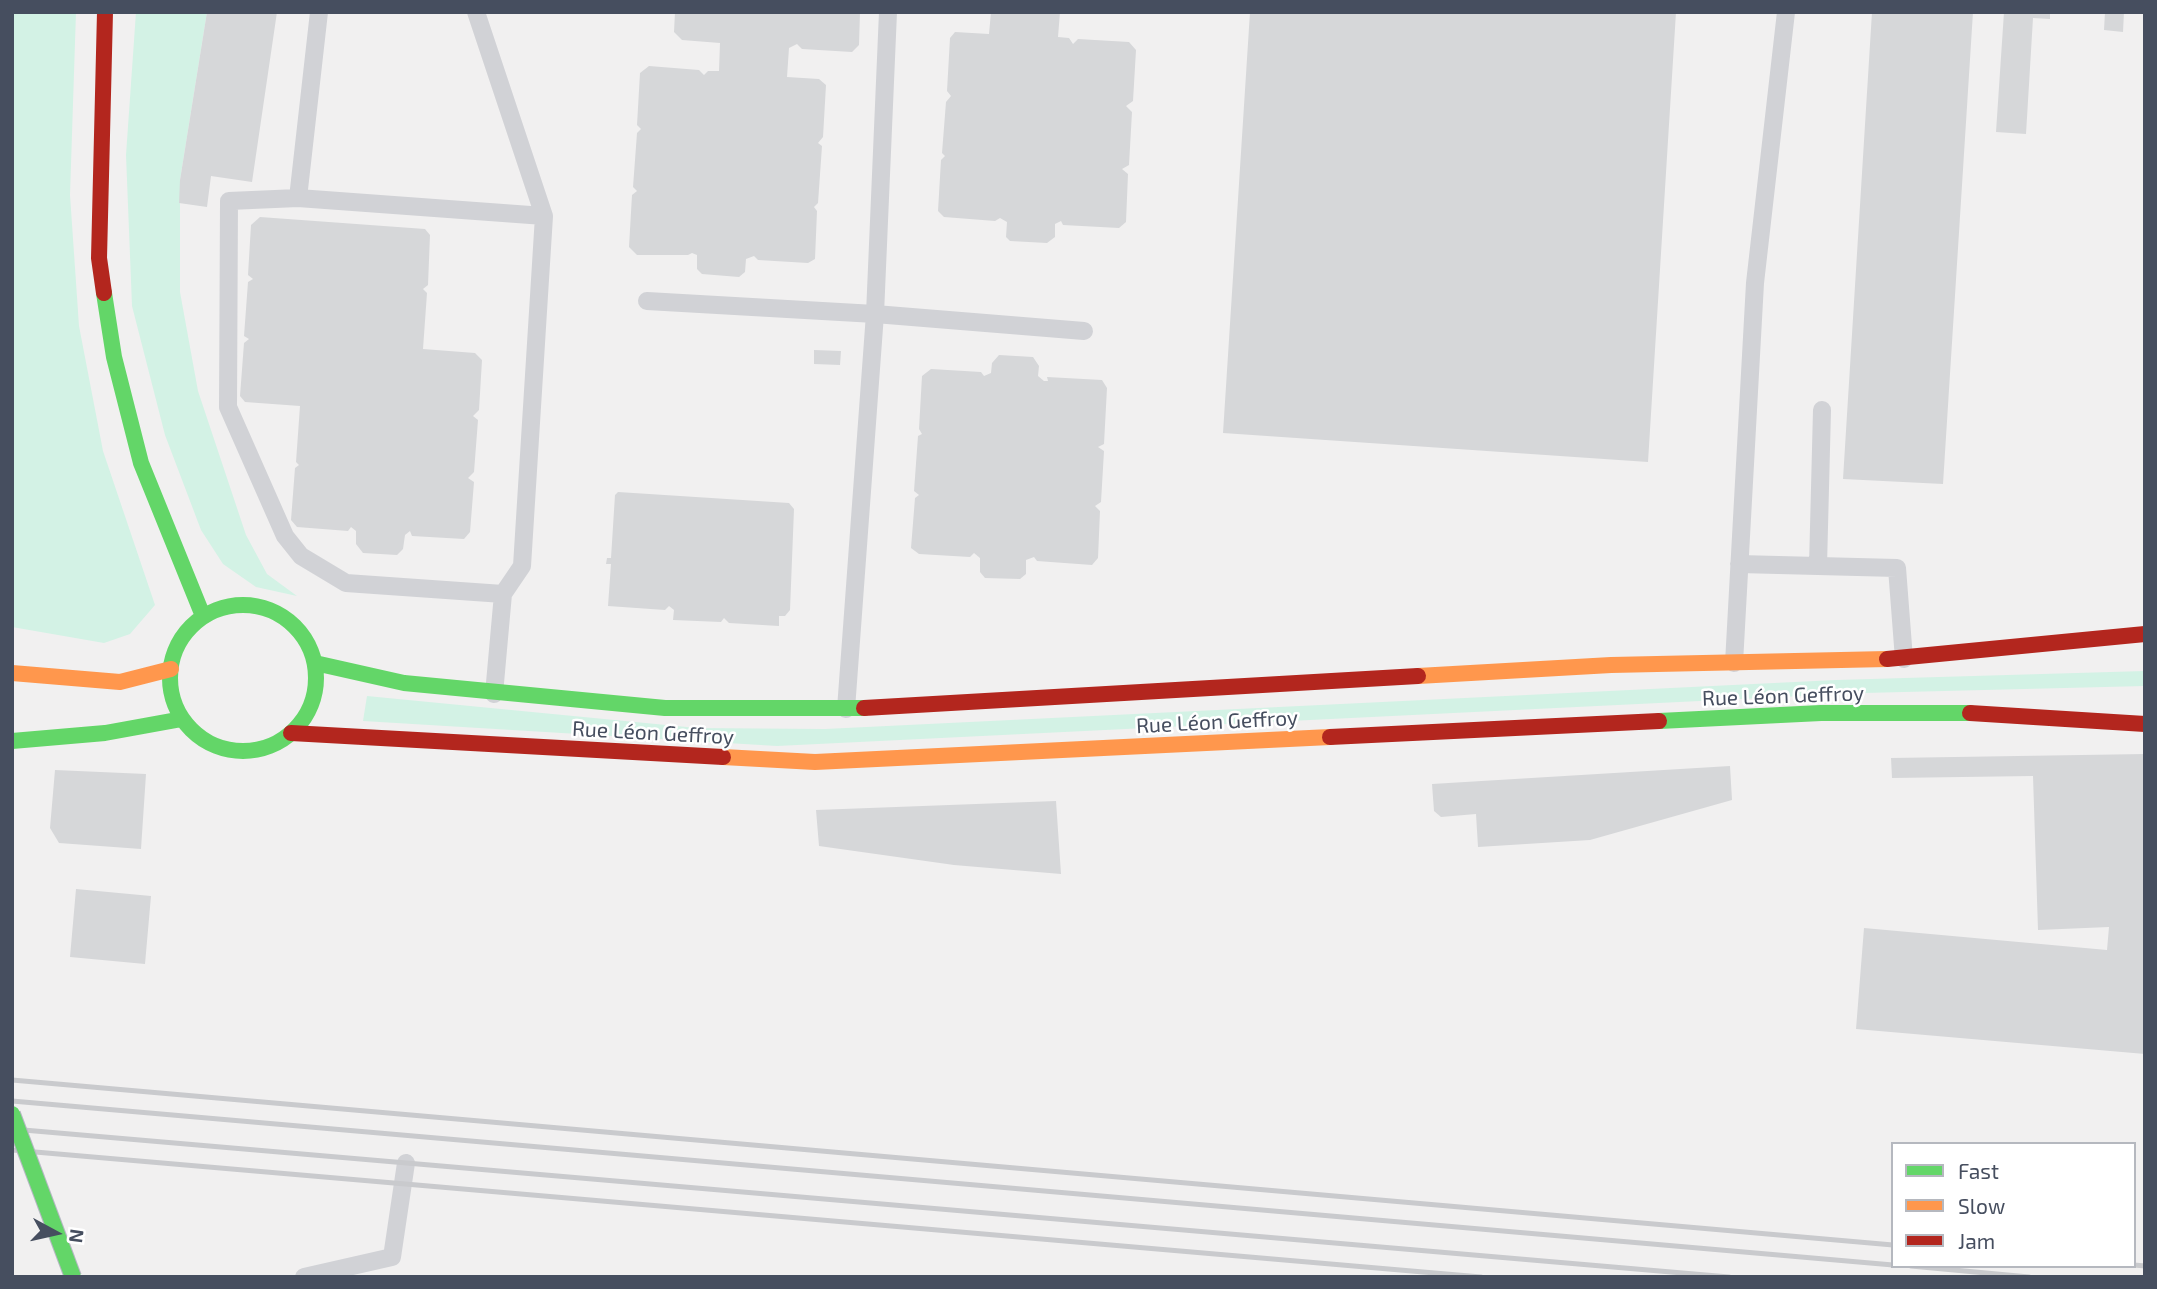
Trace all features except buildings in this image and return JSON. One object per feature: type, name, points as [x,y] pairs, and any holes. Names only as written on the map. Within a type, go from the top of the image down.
[{"type":"main road","points":[[105,12],[99,258],[114,357],[141,463],[203,616]]},
{"type":"main road","points":[[248,605],[271,610],[292,623],[307,641],[315,663],[316,683],[304,719],[291,733],[270,746],[246,751],[221,748],[200,737],[183,719],[174,704],[171,668],[176,648],[187,630],[203,616],[225,607],[248,605]]},
{"type":"main road","name":"Rue Léon Geffroy","points":[[315,663],[404,683],[494,694],[665,708],[846,709],[1611,665],[1904,659],[2145,634]]},
{"type":"main road","points":[[12,673],[120,682],[171,668]]},
{"type":"main road","name":"Rue Léon Geffroy","points":[[291,733],[816,762],[1821,713],[1957,712],[2145,724]]},
{"type":"main road","points":[[12,741],[105,733],[183,719]]},
{"type":"main road","points":[[12,1114],[72,1277]]},
{"type":"lane","points":[[298,198],[320,12]]},
{"type":"lane","points":[[476,12],[544,216],[522,566],[503,594],[494,694]]},
{"type":"lane","points":[[846,709],[874,314],[888,12]]},
{"type":"lane","points":[[1734,663],[1755,283],[1786,12]]},
{"type":"lane","points":[[503,594],[346,583],[301,556],[285,537],[228,407],[229,201],[298,198],[544,216]]},
{"type":"lane","points":[[646,301],[874,314],[1084,331]]},
{"type":"lane","points":[[1818,566],[1822,410]]},
{"type":"lane","points":[[1739,564],[1897,568],[1904,659]]},
{"type":"lane","points":[[304,1277],[392,1257],[406,1163]]},
{"type":"green space","points":[[12,12],[76,12],[70,195],[79,326],[103,451],[155,605],[130,634],[104,643],[12,627]]},
{"type":"green space","points":[[136,12],[207,12],[180,180],[180,292],[198,391],[246,535],[267,574],[297,596],[256,587],[223,564],[201,530],[165,435],[132,306],[126,155]]},
{"type":"green space","points":[[2145,671],[2145,686],[1864,693],[777,746],[363,721],[367,696],[697,728],[825,729],[1836,680]]},
{"type":"railway","points":[[12,1080],[1891,1245]]},
{"type":"railway","points":[[12,1101],[1891,1265]]},
{"type":"railway","points":[[12,1129],[1729,1277]]},
{"type":"railway","points":[[12,1150],[1481,1277]]},
{"type":"railway","points":[[2136,1265],[2145,1266]]},
{"type":"railway","points":[[1932,1268],[2029,1277]]},
{"type":"traffic: fast","points":[[104,293],[114,357],[141,463],[203,616]]},
{"type":"traffic: fast","points":[[243,605],[271,611],[294,627],[310,650],[316,678],[310,706],[294,729],[271,745],[243,751],[215,745],[192,729],[176,706],[170,678],[176,650],[192,627],[215,611],[243,605]]},
{"type":"traffic: fast","points":[[315,663],[404,683],[665,708],[864,708]]},
{"type":"traffic: fast","points":[[1659,721],[1821,713],[1970,713]]},
{"type":"traffic: fast","points":[[12,741],[105,733],[182,719]]},
{"type":"traffic: fast","points":[[12,1114],[73,1277]]},
{"type":"traffic: slow","points":[[1418,676],[1611,665],[1887,659]]},
{"type":"traffic: slow","points":[[12,673],[120,682],[171,669]]},
{"type":"traffic: slow","points":[[723,757],[815,762],[1330,737]]},
{"type":"traffic: jam","points":[[104,293],[99,258],[105,12]]},
{"type":"traffic: jam","points":[[1887,659],[2145,634]]},
{"type":"traffic: jam","points":[[864,708],[1418,676]]},
{"type":"traffic: jam","points":[[1970,713],[2145,724]]},
{"type":"traffic: jam","points":[[1330,737],[1659,721]]},
{"type":"traffic: jam","points":[[291,733],[723,757]]}]
